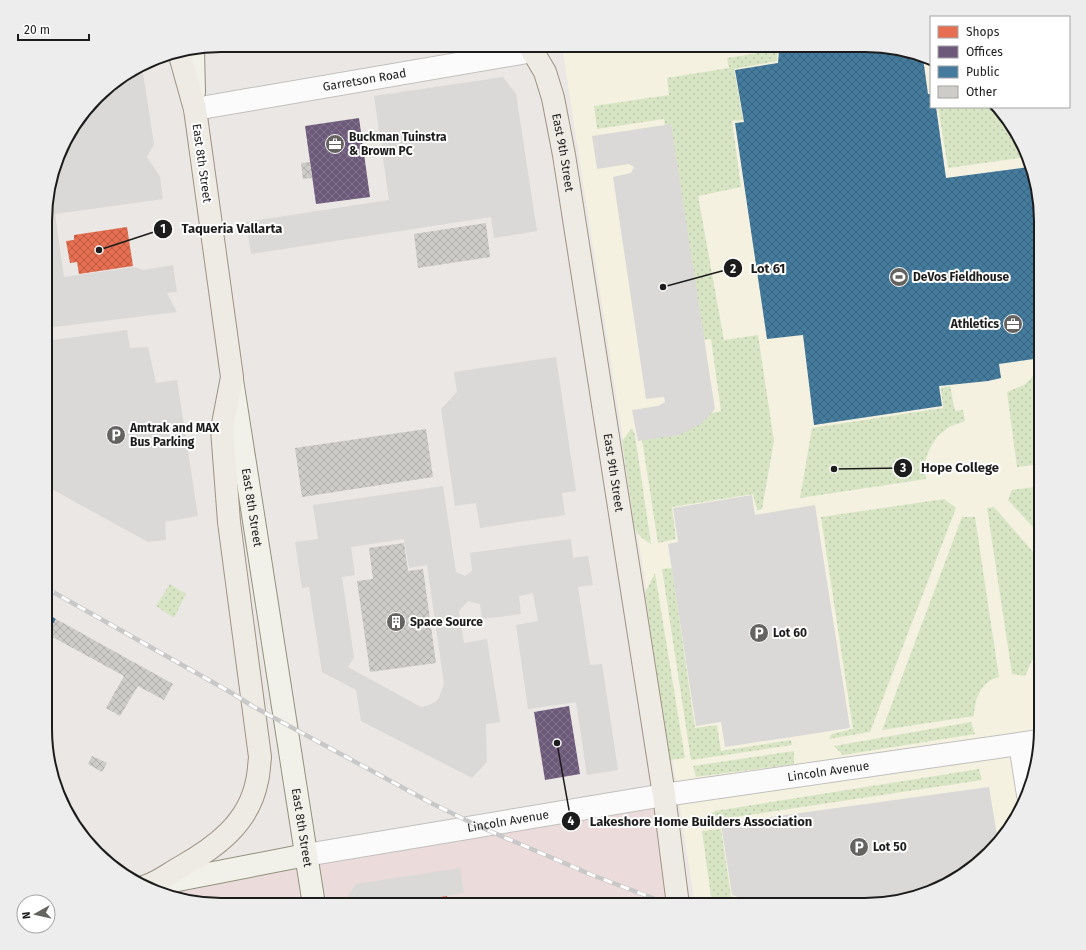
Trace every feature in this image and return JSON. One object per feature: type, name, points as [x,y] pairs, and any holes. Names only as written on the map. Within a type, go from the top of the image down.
[{"type":"main road","name":"East 9th Street","points":[[533,52],[545,72],[553,98],[565,162],[664,796],[677,898]]},
{"type":"main road","name":"East 8th Street","points":[[193,54],[195,109],[232,377],[313,898]]},
{"type":"main road","name":"East 8th Street","points":[[180,57],[195,109]]},
{"type":"main road","points":[[152,883],[194,859],[224,838],[237,824],[246,811],[258,780],[260,756],[230,530],[222,429],[232,377]]},
{"type":"main road","name":"Lincoln Avenue","points":[[155,884],[306,855]]},
{"type":"street","name":"Garretson Road","points":[[195,109],[368,79],[510,52]]},
{"type":"street","name":"Lincoln Avenue","points":[[306,855],[664,796],[1029,743]]},
{"type":"street","points":[[1028,771],[1029,743]]},
{"type":"shaded area","points":[[876,52],[898,55],[930,65],[930,108],[990,108],[999,118],[1017,146],[1031,188],[1034,210],[1033,751],[1025,783],[1017,804],[999,832],[968,863],[940,881],[898,895],[876,898],[694,898],[563,53]]},
{"type":"shaded area","points":[[143,71],[154,144],[147,157],[160,177],[163,199],[55,214],[64,277],[134,267],[143,270],[173,265],[177,292],[167,293],[177,312],[52,327],[52,210],[55,188],[61,167],[69,146],[87,118],[118,87]]},
{"type":"shaded area","points":[[503,77],[516,94],[537,231],[494,238],[491,217],[251,254],[246,222],[389,200],[374,96]]},
{"type":"shaded area","points":[[671,124],[715,409],[701,424],[679,435],[638,441],[632,410],[658,406],[665,402],[664,397],[646,399],[613,177],[631,173],[634,167],[629,164],[597,169],[592,136]]},
{"type":"shaded area","name":"Amtrak and MAX Bus Parking","points":[[127,330],[130,348],[148,347],[156,383],[177,380],[198,516],[165,522],[166,540],[148,542],[52,489],[52,340]]},
{"type":"shaded area","points":[[556,357],[576,491],[562,493],[565,515],[480,528],[476,503],[455,506],[441,409],[457,392],[454,372]]},
{"type":"shaded area","points":[[443,486],[456,572],[465,576],[472,571],[470,553],[571,539],[573,558],[588,556],[593,585],[578,587],[590,665],[602,664],[618,770],[587,775],[576,702],[528,709],[516,625],[538,621],[533,593],[519,596],[521,614],[482,619],[480,604],[468,601],[459,611],[464,643],[487,639],[500,722],[486,724],[487,762],[472,778],[361,721],[356,690],[322,672],[309,587],[302,588],[295,542],[318,539],[313,505]],"holes":[[[404,539],[409,568],[427,565],[444,684],[439,698],[435,702],[421,707],[348,667],[354,657],[342,577],[355,575],[351,547]]]},
{"type":"shaded area","name":"Lot 60","points":[[752,495],[755,515],[815,505],[850,728],[725,747],[721,722],[696,726],[668,544],[678,542],[673,508]]},
{"type":"shaded area","name":"Lot 50","points":[[989,787],[997,834],[968,863],[940,881],[898,895],[876,898],[741,898],[732,895],[721,824]]},
{"type":"shaded area","points":[[664,795],[677,898],[210,898],[188,895],[166,889]]},
{"type":"shaded area","points":[[460,868],[464,893],[432,898],[348,898],[356,884]]},
{"type":"green space","points":[[764,52],[777,52],[777,61],[734,69],[743,120],[732,121],[741,187],[698,196],[724,340],[758,335],[774,441],[762,509],[757,510],[753,494],[672,507],[676,539],[658,543],[640,427],[721,411],[711,339],[696,341],[664,119],[597,129],[594,106],[669,95],[667,78],[729,68],[727,58]]},
{"type":"green space","points":[[938,108],[990,108],[1005,127],[1017,146],[1022,158],[948,168]]},
{"type":"green space","points":[[1033,376],[1034,465],[1017,467],[1007,392],[1024,385]]},
{"type":"green space","points":[[950,386],[955,411],[963,410],[965,421],[949,427],[938,436],[930,448],[924,464],[926,479],[800,498],[812,428],[943,408],[941,388]]},
{"type":"green space","points":[[632,428],[635,435],[651,544],[642,538],[635,530],[622,441]]},
{"type":"green space","points":[[1034,487],[1034,528],[1008,500],[1012,490]]},
{"type":"green space","points":[[944,499],[956,508],[870,732],[829,739],[832,734],[853,729],[821,517]]},
{"type":"green space","points":[[994,507],[1034,553],[1034,656],[1025,676],[1012,674],[987,508]]},
{"type":"green space","points":[[962,517],[975,517],[999,677],[990,681],[981,690],[976,703],[974,716],[882,730]]},
{"type":"green space","points":[[672,568],[695,728],[717,725],[721,751],[791,740],[792,745],[691,760],[662,569]]},
{"type":"green space","points":[[655,573],[685,758],[670,760],[645,593]]},
{"type":"green space","points":[[170,584],[186,594],[174,618],[156,606]]},
{"type":"green space","points":[[971,722],[975,734],[843,755],[834,746]]},
{"type":"green space","points":[[794,751],[794,764],[696,777],[693,766]]},
{"type":"green space","points":[[979,769],[982,780],[702,822],[715,811]]},
{"type":"green space","points":[[721,829],[731,896],[736,898],[711,898],[702,831]]},
{"type":"building: Shops","points":[[127,227],[133,266],[79,274],[77,262],[70,263],[66,241],[74,240],[74,235]]},
{"type":"building: Shops","points":[[447,896],[447,898],[433,898]]},
{"type":"building: Offices","name":"Buckman Tuinstra & Brown PC","points":[[359,118],[370,197],[316,204],[305,126]]},
{"type":"building: Offices","points":[[569,706],[580,774],[545,780],[534,712]]},
{"type":"building: Public","name":"DeVos Fieldhouse","points":[[779,52],[876,52],[898,55],[924,63],[928,94],[930,94],[930,108],[936,108],[946,178],[1025,168],[1031,188],[1034,210],[1034,359],[999,364],[1001,378],[988,381],[939,386],[942,406],[814,425],[803,335],[767,339],[735,123],[744,122],[735,70],[778,63]]},
{"type":"building: Public","points":[[52,617],[56,619],[52,626]]},
{"type":"building: Other","points":[[310,162],[312,178],[303,179],[301,163]]},
{"type":"building: Other","points":[[486,223],[490,257],[418,268],[414,234]]},
{"type":"building: Other","points":[[426,429],[433,477],[302,497],[295,448]]},
{"type":"building: Other","name":"Space Source","points":[[404,543],[408,571],[423,569],[436,663],[370,672],[357,581],[373,579],[369,548]]},
{"type":"building: Other","points":[[56,619],[173,684],[164,700],[138,686],[120,716],[106,708],[124,676],[52,637],[52,626]]},
{"type":"building: Other","points":[[92,756],[107,763],[102,772],[88,764]]},
{"type":"railway","points":[[52,591],[254,707],[433,804],[478,826],[592,875],[653,898]]},
{"type":"place","name":"Buckman Tuinstra & Brown PC","points":[[335,144]]},
{"type":"place","name":"Taqueria Vallarta","points":[[99,250]]},
{"type":"place","name":"DeVos Fieldhouse","points":[[899,277]]},
{"type":"place","name":"Lot 61","points":[[663,287]]},
{"type":"place","name":"Athletics","points":[[1013,324]]},
{"type":"place","name":"Amtrak and MAX Bus Parking","points":[[116,435]]},
{"type":"place","name":"Hope College","points":[[834,469]]},
{"type":"place","name":"Space Source","points":[[396,622]]},
{"type":"place","name":"Lot 60","points":[[759,633]]},
{"type":"place","name":"Lakeshore Home Builders Association","points":[[557,743]]},
{"type":"place","name":"Lot 50","points":[[859,847]]}]
